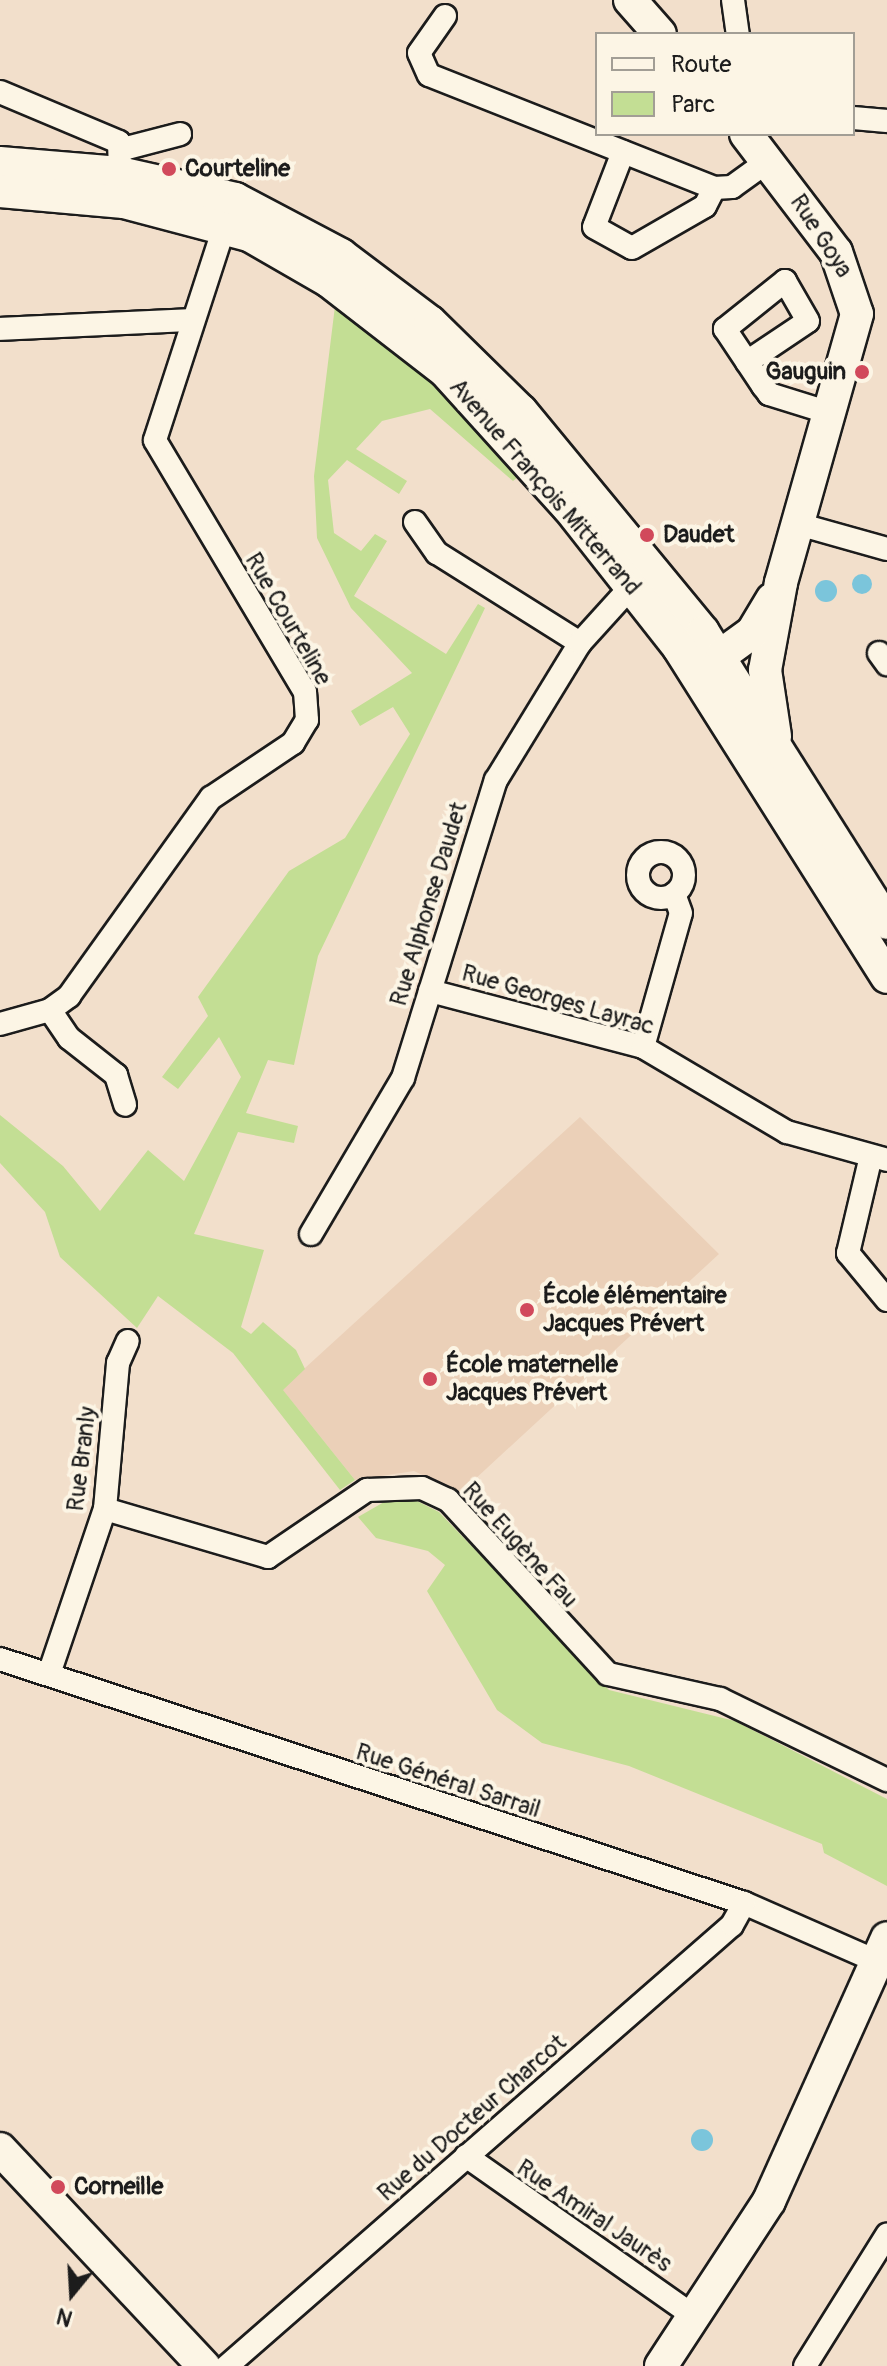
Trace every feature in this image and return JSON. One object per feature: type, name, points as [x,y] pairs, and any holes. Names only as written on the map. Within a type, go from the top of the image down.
[{"type":"street","points":[[630,0],[658,32]]},
{"type":"street","points":[[733,0],[738,32]]},
{"type":"street","points":[[445,16],[419,53],[429,75],[714,188],[732,187],[768,161]]},
{"type":"street","points":[[0,92],[101,131],[121,161],[180,134]]},
{"type":"street","points":[[855,118],[887,121]]},
{"type":"street","name":"Rue Goya","points":[[748,136],[827,237],[853,287],[855,329],[781,583],[765,670],[768,714],[785,761]]},
{"type":"street","points":[[623,152],[594,227],[621,244],[641,248],[705,206],[714,188]]},
{"type":"street","name":"Avenue François Mitterrand","points":[[0,163],[121,161],[258,208],[388,288],[493,380],[785,761],[882,904]]},
{"type":"street","name":"Avenue François Mitterrand","points":[[0,191],[124,202],[225,225],[329,281],[445,371],[642,575]]},
{"type":"street","name":"Rue Courteline","points":[[0,1024],[50,1010],[69,996],[211,798],[293,743],[307,720],[305,692],[157,450],[155,431],[188,320],[225,225]]},
{"type":"street","points":[[0,329],[188,320]]},
{"type":"street","points":[[747,362],[772,396],[830,413]]},
{"type":"street","points":[[415,522],[437,553],[580,643]]},
{"type":"street","points":[[798,524],[887,549]]},
{"type":"street","name":"Rue Alphonse Daudet","points":[[311,1234],[390,1104],[430,991],[475,828],[528,722],[580,643],[642,575]]},
{"type":"street","name":"Rue Goya","points":[[714,667],[758,627],[781,583]]},
{"type":"street","points":[[714,667],[765,670]]},
{"type":"street","name":"Avenue François Mitterrand","points":[[714,667],[887,977]]},
{"type":"street","points":[[643,1047],[681,913],[674,894]]},
{"type":"street","name":"Rue Georges Layrac","points":[[430,991],[643,1047],[787,1132],[879,1158]]},
{"type":"street","points":[[50,1010],[69,1038],[116,1075],[125,1105]]},
{"type":"street","points":[[879,1158],[848,1253],[887,1300]]},
{"type":"street","name":"Rue Branly","points":[[49,1674],[105,1509],[118,1363],[128,1341]]},
{"type":"street","name":"Rue Eugène Fau","points":[[105,1509],[268,1557],[367,1490],[422,1488],[448,1500],[594,1665],[620,1680],[744,1709],[887,1780]]},
{"type":"street","name":"Rue Général Sarrail","points":[[0,1659],[744,1903],[882,1953]]},
{"type":"street","name":"Rue du Docteur Charcot","points":[[227,2366],[732,1925],[744,1903]]},
{"type":"street","points":[[665,2365],[780,2180],[882,1953]]},
{"type":"street","points":[[0,2149],[204,2366]]},
{"type":"street","name":"Rue Amiral Jaurès","points":[[466,2156],[695,2317]]},
{"type":"street","points":[[805,2366],[887,2235]]},
{"type":"shaded area","points":[[580,1117],[719,1254],[460,1493],[414,1471],[355,1480],[282,1389]]},
{"type":"green space","points":[[336,298],[386,334],[524,472],[513,481],[430,409],[382,421],[356,449],[407,481],[399,494],[347,460],[328,480],[334,533],[361,551],[375,534],[387,541],[354,596],[446,654],[478,604],[485,608],[318,956],[294,1065],[268,1060],[246,1113],[298,1126],[294,1143],[238,1132],[194,1234],[264,1250],[241,1327],[251,1334],[263,1322],[296,1350],[305,1369],[283,1390],[355,1480],[340,1490],[233,1353],[158,1296],[137,1328],[60,1257],[45,1212],[0,1163],[0,1115],[63,1166],[100,1211],[148,1150],[184,1181],[241,1077],[219,1037],[178,1089],[162,1077],[208,1016],[198,997],[289,871],[345,838],[410,734],[393,707],[360,726],[351,711],[412,673],[351,608],[317,538],[314,476]]},
{"type":"green space","points":[[391,1498],[411,1498],[439,1512],[609,1690],[735,1721],[887,1799],[887,1886],[824,1853],[822,1844],[629,1766],[542,1743],[497,1710],[427,1591],[445,1565],[428,1551],[376,1538],[358,1517]]},
{"type":"water","points":[[862,574],[869,577],[872,584],[869,591],[862,594],[855,591],[852,584],[855,577]]},
{"type":"water","points":[[826,580],[834,583],[837,591],[834,599],[826,602],[818,599],[815,591],[818,583]]},
{"type":"water","points":[[702,2129],[710,2132],[713,2140],[710,2148],[702,2151],[694,2148],[691,2140],[694,2132]]},
{"type":"place","name":"Courteline","points":[[169,169]]},
{"type":"place","name":"Gauguin","points":[[862,372]]},
{"type":"place","name":"Daudet","points":[[647,535]]},
{"type":"place","name":"École élémentaire Jacques Prévert","points":[[527,1310]]},
{"type":"place","name":"École maternelle Jacques Prévert","points":[[430,1379]]},
{"type":"place","name":"Corneille","points":[[58,2187]]}]
